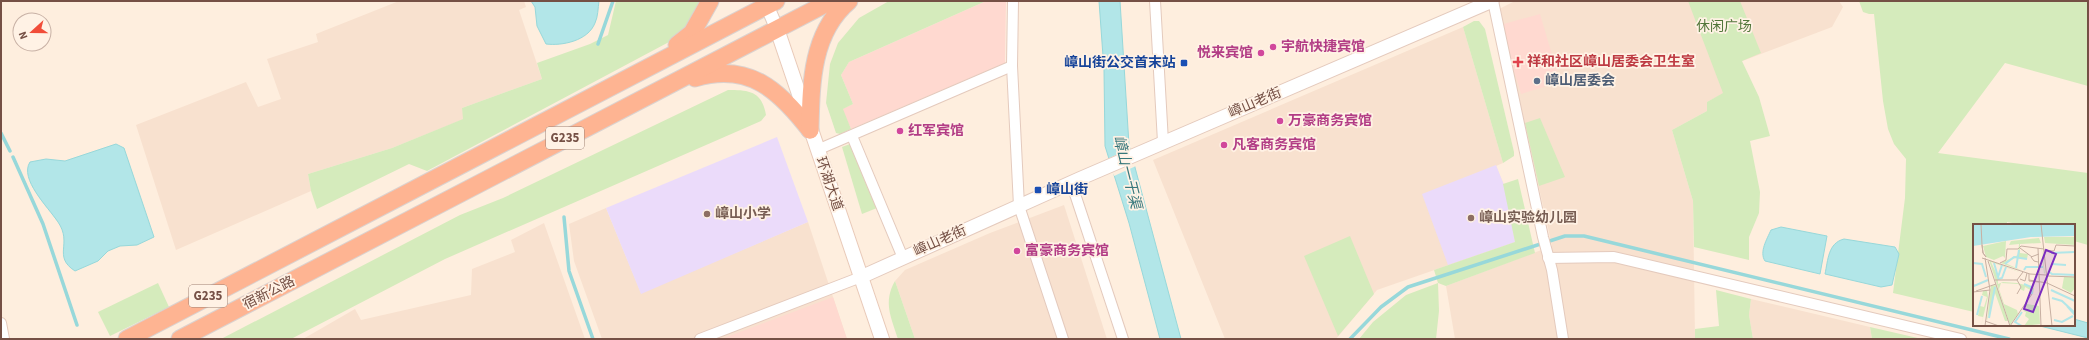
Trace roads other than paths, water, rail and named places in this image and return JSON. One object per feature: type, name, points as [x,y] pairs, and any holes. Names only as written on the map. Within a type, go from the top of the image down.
[{"type":"highway","points":[[657,63],[692,33],[710,1]]},
{"type":"highway","name":"G235","points":[[300,277],[831,1]]},
{"type":"highway","points":[[810,130],[811,84],[816,55],[834,17],[849,1]]},
{"type":"highway","name":"G235","points":[[288,253],[657,63],[772,2]]},
{"type":"highway","points":[[666,86],[710,73],[728,72],[748,76],[765,84],[779,94],[794,108],[810,130]]},
{"type":"highway","name":"宿新公路","points":[[126,339],[288,253],[300,277],[180,339]]},
{"type":"main road","name":"环湖大道","points":[[777,29],[882,339]]},
{"type":"street","points":[[1013,1],[1012,66],[1019,206],[1063,339]]},
{"type":"street","points":[[1155,1],[1158,145]]},
{"type":"street","points":[[1493,1],[1548,258],[1563,339]]},
{"type":"street","name":"嶂山老街","points":[[861,277],[1075,181],[1493,1]]},
{"type":"street","points":[[772,2],[777,29]]},
{"type":"street","points":[[817,150],[1012,66]]},
{"type":"street","points":[[852,136],[903,258]]},
{"type":"street","points":[[1075,181],[1123,339]]},
{"type":"street","points":[[1548,258],[1614,256],[1961,339]]},
{"type":"street","points":[[700,339],[861,277]]},
{"type":"street","points":[[1,323],[4,339]]},
{"type":"water","points":[[531,1],[599,1],[596,21],[592,29],[581,38],[567,43],[546,44],[537,26],[535,7]]},
{"type":"water","name":"嶂山一干渠","points":[[1099,1],[1120,1],[1129,145],[1181,339],[1160,339],[1129,223],[1105,146],[1104,70]]},
{"type":"water","points":[[116,144],[124,148],[154,237],[137,245],[120,246],[108,251],[98,261],[75,271],[68,265],[63,255],[64,237],[58,222],[31,184],[28,176],[30,162],[46,159],[65,161]]},
{"type":"water","points":[[1781,227],[1827,236],[1820,274],[1765,261],[1763,257],[1763,250],[1771,230]]},
{"type":"water","points":[[1844,239],[1895,247],[1899,254],[1892,285],[1881,287],[1825,274],[1828,258],[1832,248],[1839,241]]},
{"type":"water","points":[[2075,319],[2088,323],[2088,338],[2040,326],[2075,326]]},
{"type":"waterway","points":[[598,44],[613,1]]},
{"type":"waterway","points":[[1,133],[10,151]]},
{"type":"waterway","points":[[13,157],[43,224],[77,325]]},
{"type":"waterway","points":[[564,217],[569,271],[593,339]]},
{"type":"waterway","points":[[1350,339],[1381,307],[1408,287],[1565,236],[1584,236],[2009,339]]},
{"type":"place","name":"宇航快捷宾馆","points":[[1273,47]]},
{"type":"place","name":"悦来宾馆","points":[[1261,53]]},
{"type":"place","name":"祥和社区嶂山居委会卫生室","points":[[1518,62]]},
{"type":"place","name":"嶂山街公交首末站","points":[[1184,63]]},
{"type":"place","name":"嶂山居委会","points":[[1537,81]]},
{"type":"place","name":"万豪商务宾馆","points":[[1280,121]]},
{"type":"place","name":"红军宾馆","points":[[900,131]]},
{"type":"place","name":"凡客商务宾馆","points":[[1224,145]]},
{"type":"place","name":"嶂山街","points":[[1038,190]]},
{"type":"place","name":"嶂山小学","points":[[707,214]]},
{"type":"place","name":"嶂山实验幼儿园","points":[[1471,218]]},
{"type":"place","name":"富豪商务宾馆","points":[[1017,251]]},
{"type":"park label","name":"休闲广场","points":[[1724,27]]}]
